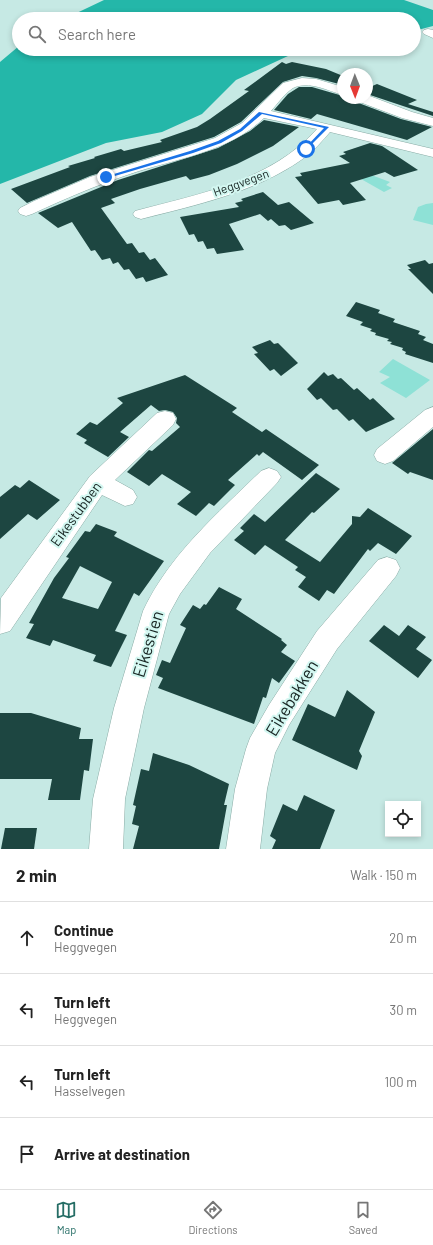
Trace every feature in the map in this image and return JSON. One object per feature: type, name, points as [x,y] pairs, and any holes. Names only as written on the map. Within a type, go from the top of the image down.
[{"type":"street","points":[[26,210],[83,185],[138,166],[191,152],[220,142],[241,130],[284,90],[294,83],[314,83],[337,89]]},
{"type":"street","points":[[373,102],[407,115],[433,122]]},
{"type":"street","points":[[261,113],[327,127],[433,153]]},
{"type":"street","name":"Heggvegen","points":[[141,214],[229,188],[270,172],[299,155],[313,143],[327,127]]},
{"type":"street","points":[[386,455],[433,415]]},
{"type":"street","name":"Eikestubben","points":[[0,622],[98,482],[165,419]]},
{"type":"street","name":"Eikestien","points":[[106,849],[111,791],[129,708],[156,611],[171,586],[201,546],[268,477]]},
{"type":"street","points":[[98,482],[125,497]]},
{"type":"street","name":"Eikebakken","points":[[243,849],[251,789],[261,749],[279,715],[327,640],[387,568]]},
{"type":"green space","points":[[104,0],[404,0],[433,10],[433,26],[421,29],[421,12],[79,12]]},
{"type":"green space","points":[[12,52],[12,56],[288,56],[236,80],[202,114],[162,132],[106,143],[0,184],[0,62]]},
{"type":"green space","points":[[366,173],[390,182],[386,185],[392,188],[384,192],[354,175]]},
{"type":"green space","points":[[433,203],[433,225],[413,220],[418,207]]},
{"type":"green space","points":[[393,359],[430,380],[406,398],[380,383],[390,377],[379,372]]},
{"type":"building","points":[[282,62],[286,64],[292,62],[326,69],[337,74],[337,83],[302,76],[283,82],[241,122],[214,137],[90,176],[27,203],[11,189],[70,167],[68,166],[95,158],[94,157],[121,149],[124,151],[162,142],[160,140],[197,127],[210,119],[249,91],[244,90]]},
{"type":"building","points":[[377,84],[417,100],[408,104],[433,112],[433,116],[373,96],[373,86]]},
{"type":"building","points":[[299,87],[312,87],[337,94],[337,104],[361,104],[401,119],[432,127],[407,140],[317,114],[311,119],[274,110],[288,94]]},
{"type":"building","points":[[264,120],[299,127],[273,146],[237,164],[209,175],[190,180],[186,176],[140,189],[111,199],[115,203],[101,208],[127,244],[132,243],[139,253],[144,252],[150,260],[155,258],[168,275],[146,282],[143,277],[136,279],[129,269],[124,270],[118,262],[113,264],[110,258],[102,260],[95,250],[91,251],[72,222],[58,228],[38,213],[118,180],[218,148],[250,131]]},
{"type":"building","points":[[370,143],[382,146],[418,170],[394,177],[385,172],[350,183],[366,200],[343,205],[339,200],[318,204],[295,177],[302,176],[300,173],[350,163],[339,156],[346,154],[343,152]]},
{"type":"building","points":[[263,192],[278,205],[289,202],[314,223],[291,230],[285,225],[279,226],[271,219],[268,221],[260,214],[229,224],[244,250],[217,254],[214,248],[207,249],[203,241],[198,242],[194,234],[189,235],[180,217],[239,207],[235,203],[243,201],[241,199]]},
{"type":"building","points":[[425,260],[429,264],[433,263],[433,294],[408,269],[411,269],[407,265]]},
{"type":"building","points":[[356,302],[380,310],[378,313],[395,319],[393,322],[420,331],[418,334],[426,337],[423,340],[433,344],[433,363],[405,354],[406,352],[402,350],[403,348],[390,344],[392,342],[387,341],[389,339],[375,335],[376,333],[370,331],[372,329],[360,325],[363,322],[346,316]]},
{"type":"building","points":[[270,340],[274,344],[278,343],[298,363],[281,376],[274,369],[270,371],[254,354],[258,353],[252,347]]},
{"type":"building","points":[[324,372],[328,376],[333,374],[338,379],[341,378],[354,390],[357,388],[370,400],[373,398],[395,419],[366,432],[353,419],[349,421],[337,409],[333,410],[321,398],[317,400],[307,389]]},
{"type":"building","points":[[185,375],[237,408],[232,412],[262,432],[266,429],[319,465],[302,480],[263,452],[259,456],[257,454],[228,480],[235,485],[214,506],[209,503],[196,516],[177,504],[191,492],[162,474],[149,486],[127,472],[149,450],[152,451],[180,427],[176,423],[177,418],[173,412],[165,410],[159,411],[151,405],[120,432],[129,437],[108,457],[84,443],[87,440],[76,434],[90,422],[97,425],[123,403],[117,398]]},
{"type":"building","points":[[433,429],[433,480],[410,472],[408,474],[392,463]]},
{"type":"building","points":[[316,473],[340,489],[314,513],[312,512],[285,540],[320,562],[352,524],[352,516],[360,517],[368,508],[412,536],[396,554],[378,543],[370,551],[368,549],[334,594],[327,590],[319,601],[298,587],[306,577],[295,570],[298,567],[265,545],[255,555],[234,540],[244,531],[240,528],[254,514],[265,522]]},
{"type":"building","points":[[29,480],[60,500],[37,520],[28,514],[0,539],[0,497],[15,485],[20,488]]},
{"type":"building","points":[[96,524],[117,532],[114,536],[164,561],[139,596],[134,593],[115,631],[127,635],[111,667],[93,661],[96,655],[53,640],[50,646],[26,638],[34,624],[29,623],[54,578],[69,558],[66,557],[85,531],[90,532]],"holes":[[[80,566],[112,582],[98,609],[62,598]]]},
{"type":"building","points":[[219,587],[242,599],[236,609],[282,639],[281,640],[287,645],[281,652],[295,661],[279,683],[272,678],[266,698],[263,697],[254,724],[158,688],[163,678],[156,675],[162,660],[170,663],[186,628],[180,625],[193,605],[200,609],[204,604],[206,605]]},
{"type":"building","points":[[384,625],[399,636],[408,625],[426,637],[416,649],[432,660],[418,678],[369,641]]},
{"type":"building","points":[[347,690],[375,712],[359,751],[362,756],[357,770],[292,740],[308,704],[335,717]]},
{"type":"building","points":[[0,713],[31,713],[81,728],[79,739],[93,739],[89,771],[84,770],[80,800],[48,800],[52,779],[0,779]]},
{"type":"building","points":[[153,753],[189,765],[229,784],[224,805],[227,805],[219,849],[133,849],[139,826],[132,824],[136,806],[133,805],[141,769],[149,771]]},
{"type":"building","points":[[304,795],[335,810],[320,849],[272,849],[276,840],[270,836],[283,804],[297,811]]},
{"type":"building","points":[[5,828],[37,828],[34,849],[1,849]]},
{"type":"route","points":[[106,177],[220,142],[241,130],[261,113],[327,127],[306,149]]}]
